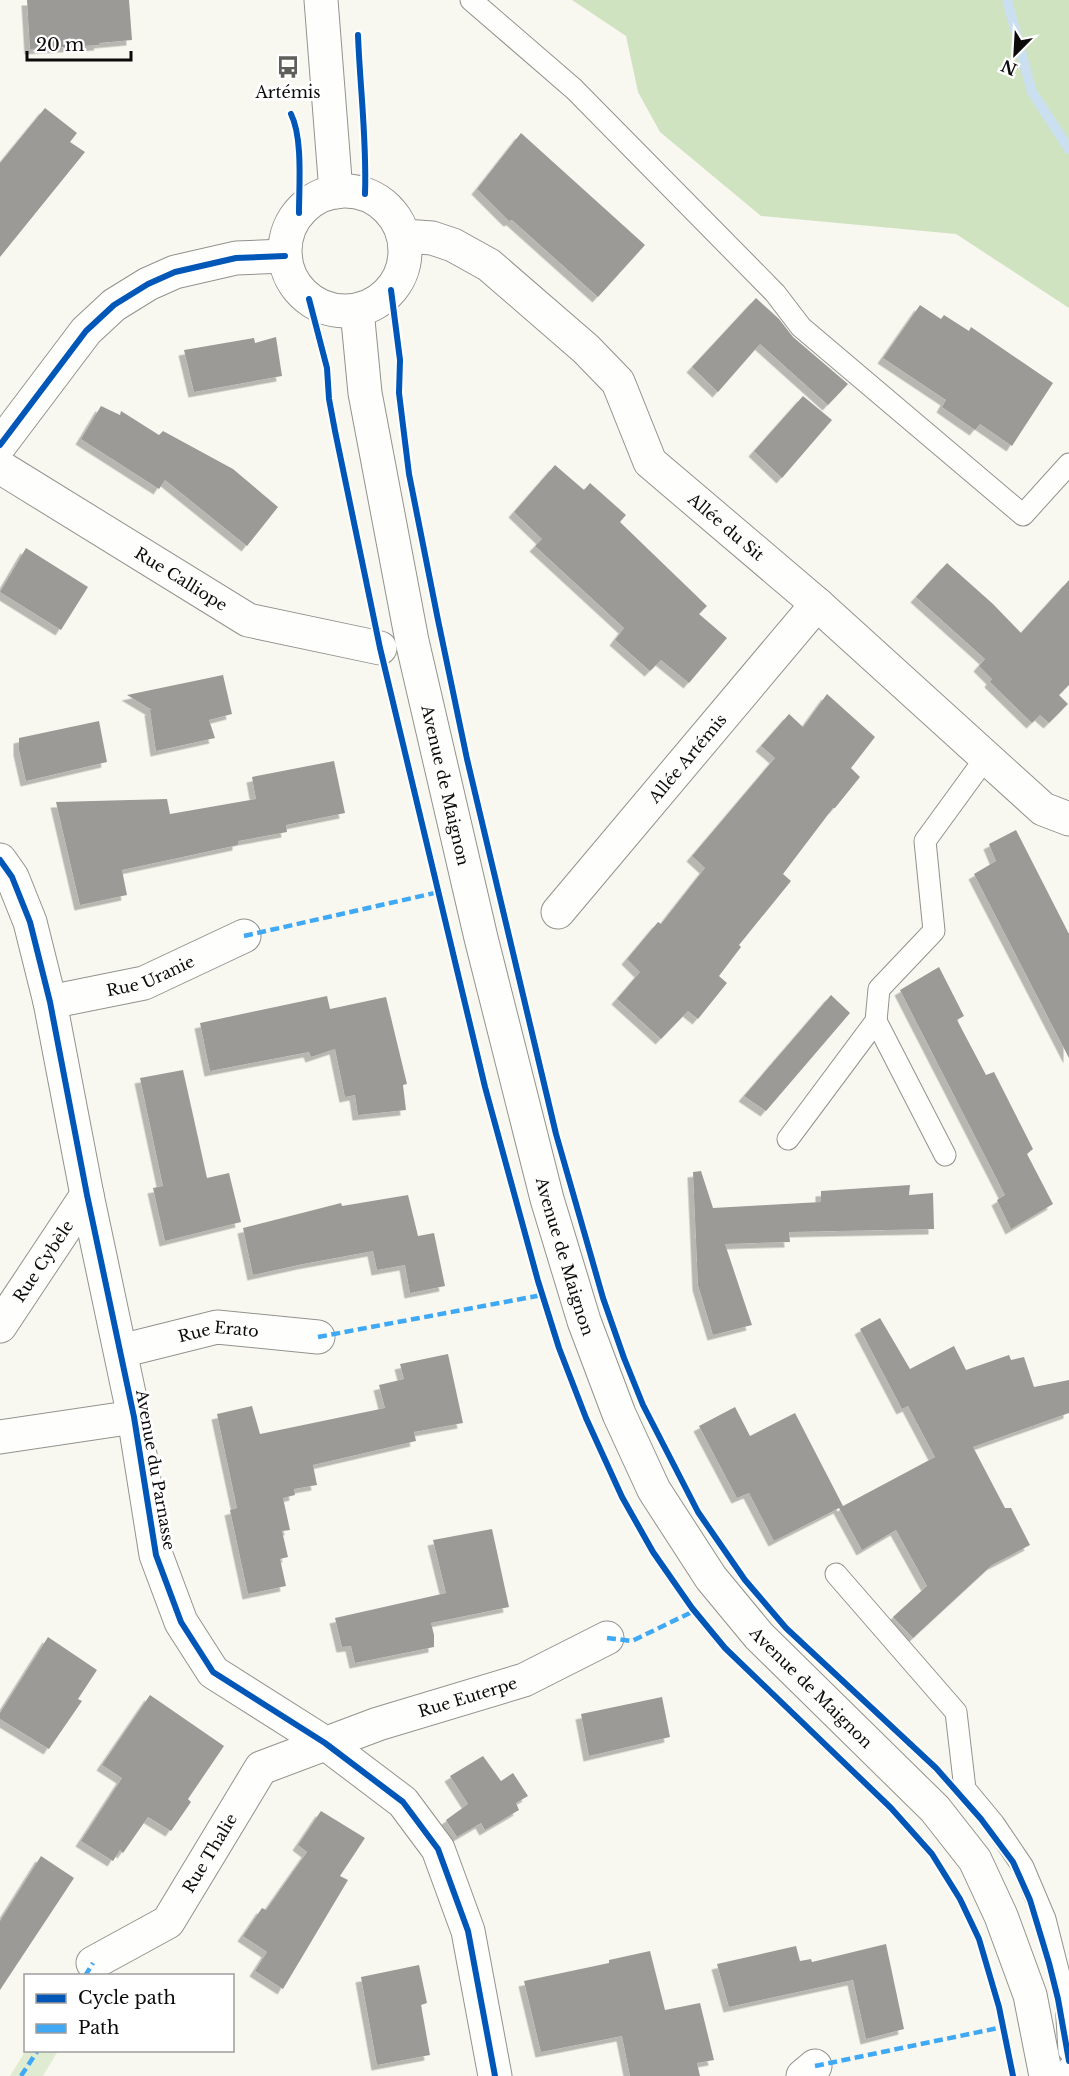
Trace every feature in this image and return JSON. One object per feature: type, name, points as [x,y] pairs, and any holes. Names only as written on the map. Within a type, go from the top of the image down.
[{"type":"street","points":[[321,0],[336,192]]},
{"type":"street","points":[[351,191],[365,194],[382,204],[396,218],[404,236],[404,265],[391,290],[376,303],[357,310],[332,310],[309,299],[292,280],[285,256],[288,233],[299,213],[315,199],[336,192],[351,191]]},
{"type":"street","name":"Allée du Sit","points":[[404,236],[432,238],[453,245],[489,265],[586,349],[618,382],[650,462],[817,604],[1043,809],[1069,819]]},
{"type":"street","points":[[0,445],[86,331],[114,305],[148,284],[175,272],[236,258],[285,256]]},
{"type":"street","name":"Avenue de Maignon","points":[[357,310],[365,393],[412,641],[484,949],[547,1199],[584,1321],[619,1414],[654,1490],[711,1578],[759,1636],[935,1809],[975,1860],[1001,1916],[1030,1995],[1046,2076]]},
{"type":"street","name":"Rue Calliope","points":[[0,467],[248,620],[381,648]]},
{"type":"street","name":"Allée Artémis","points":[[558,912],[817,604]]},
{"type":"street","name":"Avenue du Parnasse","points":[[0,860],[12,877],[30,922],[50,1002],[87,1195],[134,1418],[156,1555],[181,1622],[213,1672],[324,1743],[403,1802],[438,1849],[468,1931],[495,2076]]},
{"type":"street","name":"Rue Uranie","points":[[50,1002],[144,983],[244,936]]},
{"type":"street","name":"Rue Cybèle","points":[[0,1326],[87,1195]]},
{"type":"street","name":"Rue Erato","points":[[121,1351],[217,1327],[318,1337]]},
{"type":"street","points":[[0,1437],[134,1418]]},
{"type":"street","name":"Rue Euterpe","points":[[324,1743],[378,1724],[524,1680],[608,1638]]},
{"type":"street","name":"Rue Thalie","points":[[93,1963],[168,1922],[261,1768],[324,1743]]},
{"type":"lane","points":[[471,0],[574,89],[775,293],[801,327],[1023,515],[1069,464]]},
{"type":"lane","points":[[788,1139],[876,1021],[879,989],[934,931],[926,841],[976,771],[988,760]]},
{"type":"lane","points":[[876,1021],[945,1155]]},
{"type":"lane","points":[[836,1574],[956,1713],[965,1789],[994,1824],[1023,1867],[1045,1919],[1066,2002],[1069,2051]]},
{"type":"lane","points":[[935,1809],[965,1789]]},
{"type":"lane","points":[[1066,2076],[1069,2067]]},
{"type":"green space","points":[[572,0],[1069,0],[1069,308],[956,234],[761,216],[660,132],[638,92],[626,36]]},
{"type":"green space","points":[[25,2052],[57,2052],[43,2076],[10,2076]]},
{"type":"building","points":[[27,0],[129,0],[132,40],[99,43],[100,45],[30,49]]},
{"type":"building","points":[[45,108],[77,133],[70,142],[85,152],[0,257],[0,163]]},
{"type":"building","points":[[521,133],[645,245],[598,297],[512,220],[509,221],[477,189]]},
{"type":"building","points":[[756,298],[779,319],[793,337],[848,384],[828,405],[760,344],[718,392],[692,367]]},
{"type":"building","points":[[920,305],[941,319],[944,315],[969,331],[971,327],[1053,383],[1012,446],[980,424],[975,430],[942,407],[946,400],[883,358]]},
{"type":"building","points":[[276,337],[282,376],[194,392],[184,350],[254,338],[255,343]]},
{"type":"building","points":[[803,396],[832,420],[782,478],[754,451]]},
{"type":"building","points":[[101,406],[120,415],[121,411],[159,435],[163,431],[233,469],[278,507],[247,546],[165,480],[159,489],[81,439]]},
{"type":"building","points":[[555,465],[584,490],[590,483],[626,515],[620,522],[707,606],[699,614],[727,638],[689,683],[661,660],[650,671],[615,640],[624,628],[535,546],[542,539],[514,512]]},
{"type":"building","points":[[26,548],[88,587],[61,630],[0,592]]},
{"type":"building","points":[[947,563],[993,604],[1021,633],[1069,580],[1069,685],[1059,695],[1068,704],[1049,723],[1040,715],[1032,723],[990,682],[992,679],[979,666],[985,659],[916,597]]},
{"type":"building","points":[[223,675],[232,714],[209,720],[215,738],[156,751],[150,710],[152,710],[127,695]]},
{"type":"building","points":[[827,694],[875,737],[851,768],[860,777],[833,808],[783,874],[791,881],[739,945],[741,947],[719,976],[727,983],[698,1019],[688,1011],[661,1039],[617,999],[640,972],[627,959],[658,922],[661,924],[705,868],[692,856],[775,758],[761,746],[789,714],[803,727]]},
{"type":"building","points":[[99,721],[107,762],[26,781],[19,750],[19,738]]},
{"type":"building","points":[[334,761],[345,813],[286,825],[287,832],[238,841],[238,845],[122,870],[127,895],[80,905],[56,802],[167,799],[170,814],[256,799],[252,777]]},
{"type":"building","points":[[1016,830],[1069,934],[1069,1058],[974,874],[996,861],[989,844]]},
{"type":"building","points":[[939,967],[964,1016],[957,1020],[986,1075],[994,1072],[1033,1149],[1027,1154],[1053,1204],[1011,1229],[997,1200],[1005,1195],[900,990]]},
{"type":"building","points":[[831,995],[850,1013],[766,1111],[744,1096]]},
{"type":"building","points":[[327,996],[330,1009],[386,997],[407,1084],[403,1085],[406,1110],[358,1115],[355,1095],[345,1097],[335,1049],[311,1057],[309,1052],[210,1071],[200,1023]]},
{"type":"building","points":[[183,1070],[207,1178],[229,1173],[241,1222],[165,1241],[153,1188],[163,1186],[140,1078]]},
{"type":"building","points":[[701,1171],[713,1208],[821,1202],[821,1191],[910,1185],[909,1195],[933,1193],[934,1229],[789,1232],[790,1242],[725,1244],[752,1325],[713,1335],[698,1285],[693,1172]]},
{"type":"building","points":[[408,1195],[418,1236],[434,1233],[445,1286],[410,1293],[405,1265],[377,1270],[373,1251],[253,1275],[243,1228],[341,1203],[342,1206]]},
{"type":"building","points":[[880,1318],[910,1369],[954,1346],[966,1370],[1009,1355],[1011,1360],[1024,1357],[1034,1387],[1069,1380],[1069,1413],[973,1447],[1005,1508],[1011,1508],[1030,1545],[992,1565],[913,1638],[893,1617],[927,1586],[896,1530],[862,1550],[839,1508],[774,1541],[749,1493],[737,1498],[699,1426],[735,1407],[750,1436],[795,1413],[843,1506],[935,1457],[908,1406],[902,1409],[860,1329]]},
{"type":"building","points":[[448,1354],[463,1423],[414,1432],[416,1441],[313,1465],[317,1485],[294,1489],[295,1495],[283,1498],[290,1530],[282,1531],[288,1557],[280,1559],[286,1586],[248,1594],[230,1510],[237,1508],[217,1414],[252,1406],[260,1434],[385,1408],[379,1385],[404,1379],[400,1364]]},
{"type":"building","points":[[492,1529],[509,1607],[431,1623],[434,1647],[355,1663],[351,1646],[342,1647],[335,1618],[446,1593],[433,1540]]},
{"type":"building","points":[[48,1637],[97,1670],[78,1699],[82,1701],[49,1749],[0,1719],[0,1713]]},
{"type":"building","points":[[150,1695],[224,1746],[188,1799],[191,1802],[171,1831],[148,1817],[123,1853],[120,1850],[113,1861],[81,1841],[122,1778],[102,1765]]},
{"type":"building","points":[[662,1697],[670,1737],[589,1756],[581,1714]]},
{"type":"building","points":[[483,1756],[501,1781],[513,1773],[528,1796],[516,1803],[519,1810],[485,1830],[481,1823],[457,1837],[446,1820],[468,1804],[450,1776]]},
{"type":"building","points":[[321,1811],[365,1838],[340,1876],[348,1880],[283,1989],[255,1971],[267,1952],[243,1936],[262,1908],[266,1910],[307,1852],[298,1845]]},
{"type":"building","points":[[41,1856],[74,1878],[0,1990],[0,1921]]},
{"type":"building","points":[[886,1944],[904,2029],[866,2039],[853,1980],[729,2007],[717,1964],[796,1946],[800,1961],[811,1959],[812,1962]]},
{"type":"building","points":[[650,1951],[665,2010],[700,2003],[714,2060],[697,2063],[700,2076],[630,2076],[622,2036],[541,2052],[524,1981],[609,1963],[609,1960]]},
{"type":"building","points":[[419,1965],[427,2003],[421,2005],[430,2055],[377,2065],[361,1977]]},
{"type":"waterway","points":[[1007,0],[1032,92],[1069,149]]},
{"type":"marked path","points":[[244,936],[439,892]]},
{"type":"marked path","points":[[318,1337],[542,1295]]},
{"type":"marked path","points":[[607,1638],[632,1641],[694,1611]]},
{"type":"marked path","points":[[86,1974],[93,1963]]},
{"type":"marked path","points":[[815,2066],[1003,2027]]},
{"type":"marked path","points":[[21,2076],[37,2052]]},
{"type":"cycle path","points":[[358,35],[365,194]]},
{"type":"cycle path","points":[[291,114],[299,149],[299,213]]},
{"type":"cycle path","points":[[0,445],[86,331],[114,305],[148,284],[175,272],[236,258],[285,256]]},
{"type":"cycle path","points":[[391,290],[400,360],[399,393],[409,474],[467,759],[556,1134],[603,1298],[624,1358],[643,1405],[698,1512],[745,1580],[786,1628],[936,1768],[981,1819],[1013,1862],[1030,1900],[1049,1963],[1069,2061]]},
{"type":"cycle path","points":[[309,299],[327,368],[329,399],[335,431],[380,648],[485,1087],[538,1281],[559,1348],[586,1418],[622,1497],[653,1552],[692,1608],[725,1648],[891,1808],[932,1854],[960,1899],[979,1939],[999,2007],[1013,2076]]},
{"type":"cycle path","points":[[0,860],[12,877],[30,922],[50,1002],[87,1195],[134,1417],[156,1555],[181,1622],[213,1672],[325,1743],[403,1802],[438,1849],[468,1931],[495,2076]]},
{"type":"place","name":"Artémis","points":[[288,67]]}]
